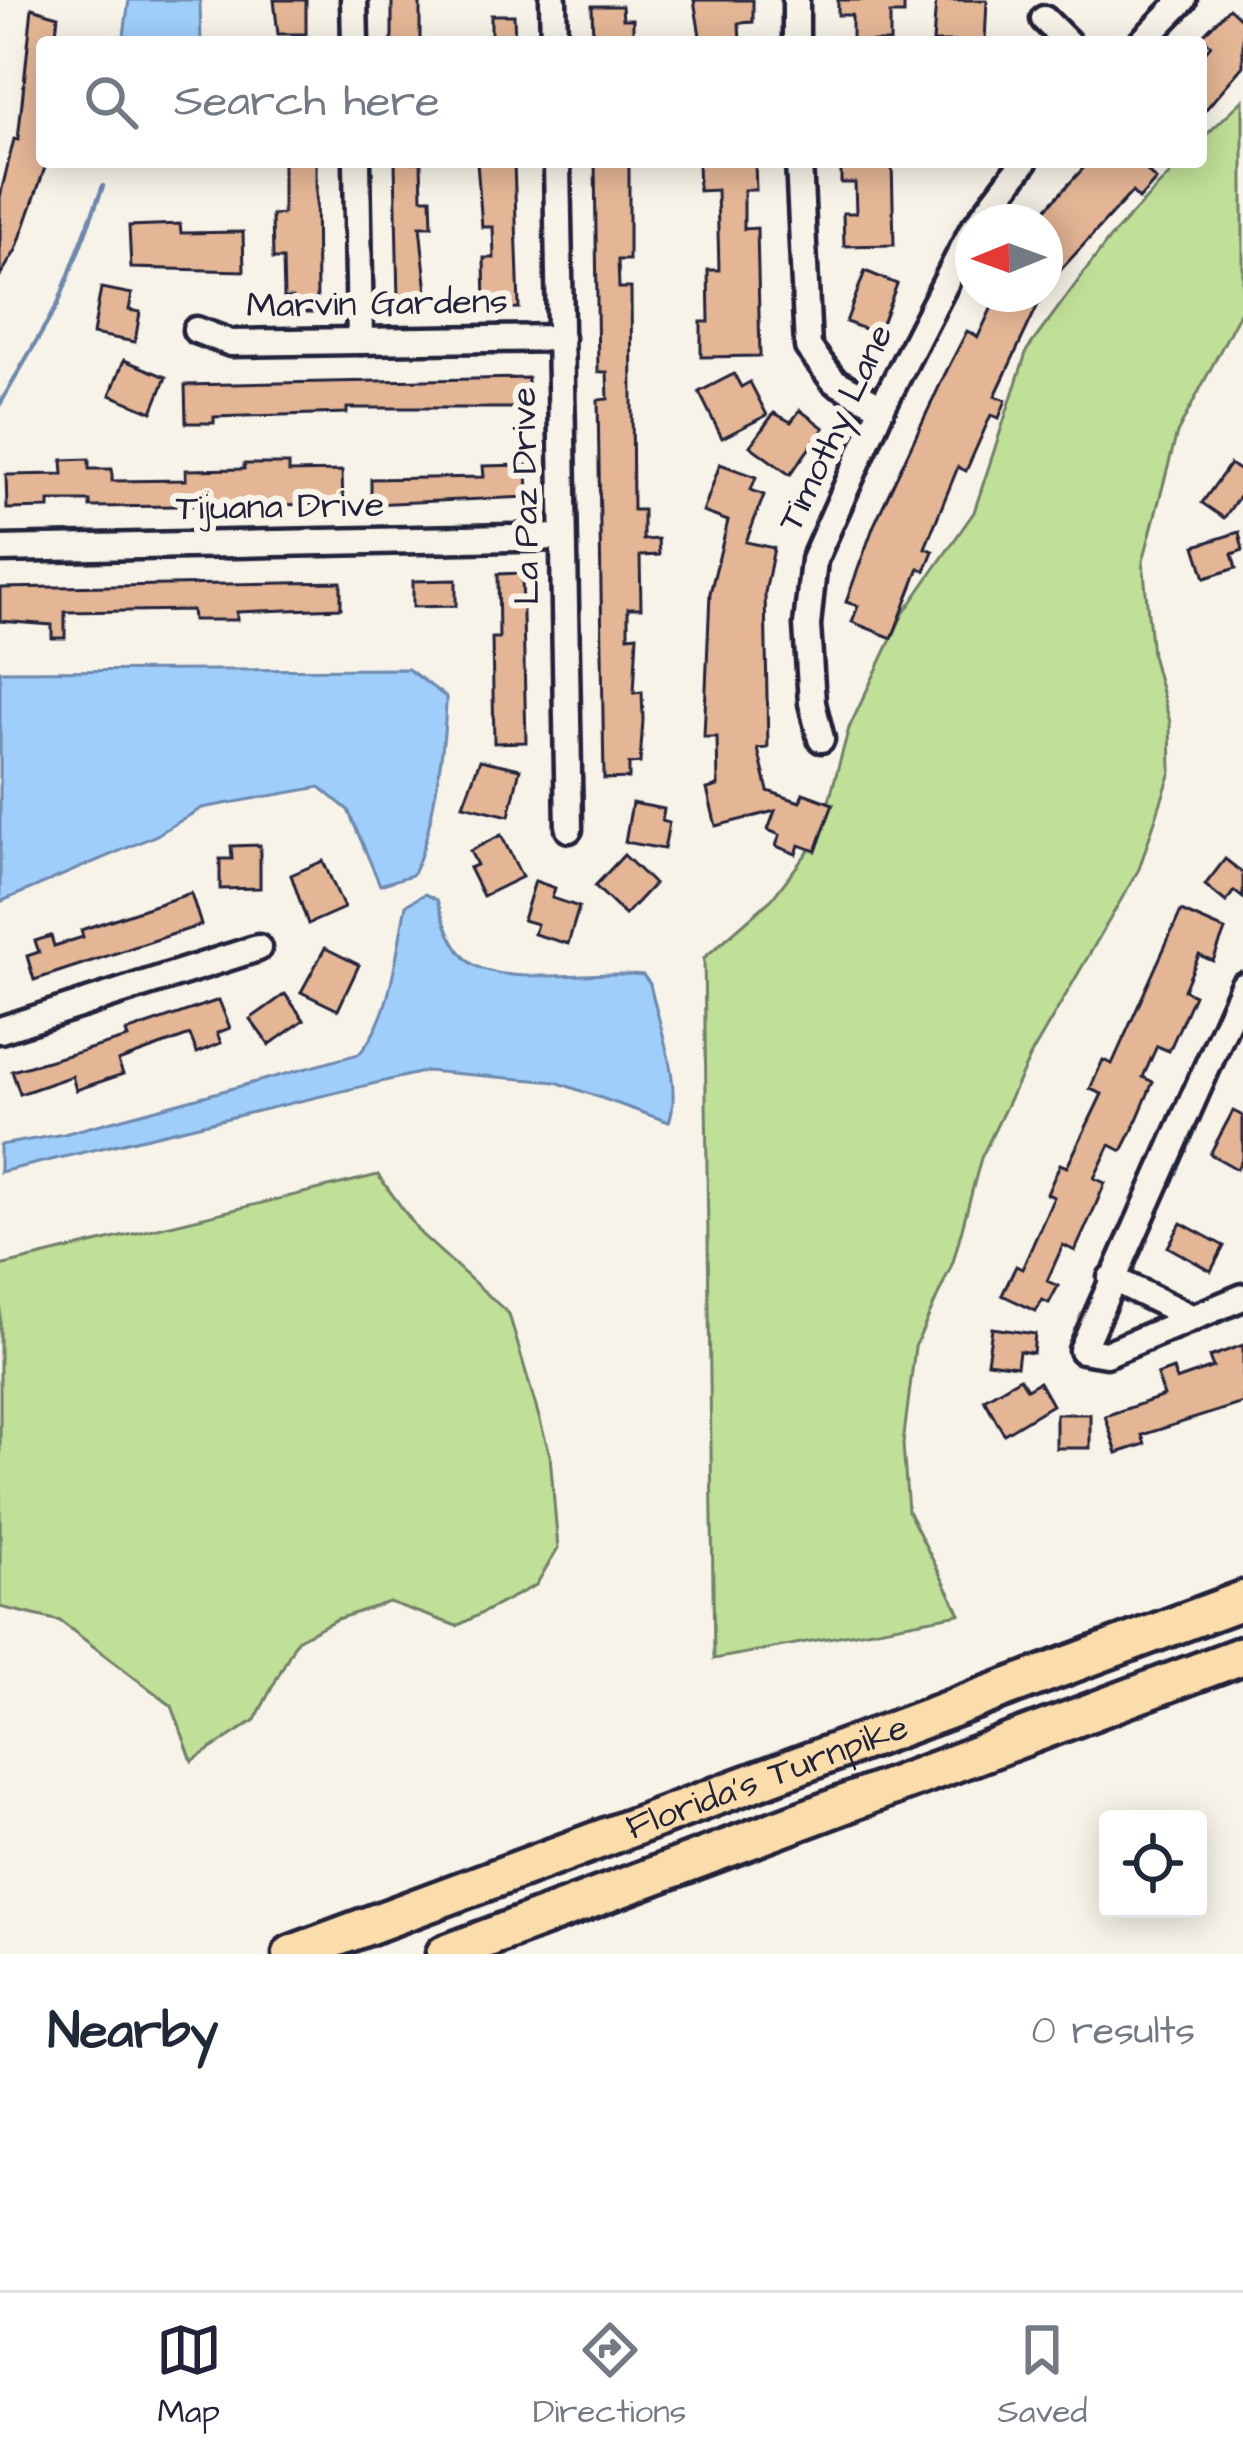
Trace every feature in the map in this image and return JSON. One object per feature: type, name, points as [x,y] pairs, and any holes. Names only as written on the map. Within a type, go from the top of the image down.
[{"type":"highway","name":"Florida's Turnpike","points":[[292,1954],[1243,1600]]},
{"type":"highway","name":"Florida's Turnpike","points":[[445,1954],[1243,1655]]},
{"type":"street","points":[[354,0],[355,36]]},
{"type":"street","points":[[553,0],[554,36]]},
{"type":"street","points":[[796,0],[796,36]]},
{"type":"street","points":[[1148,36],[1183,0]]},
{"type":"street","points":[[1044,19],[1061,36]]},
{"type":"street","points":[[357,168],[360,341]]},
{"type":"street","name":"La Paz Drive","points":[[557,168],[569,829]]},
{"type":"street","points":[[799,168],[808,346],[834,381],[882,407]]},
{"type":"street","points":[[992,204],[1020,168]]},
{"type":"street","name":"Timothy Lane","points":[[821,739],[812,703],[808,587],[826,529],[955,265]]},
{"type":"street","name":"Marvin Gardens","points":[[196,330],[231,343],[561,338]]},
{"type":"street","name":"Tijuana Drive","points":[[0,549],[562,538]]},
{"type":"street","points":[[0,1030],[258,948]]},
{"type":"street","points":[[1243,986],[1082,1350],[1106,1354],[1243,1297]]},
{"type":"street","points":[[1111,1278],[1191,1317]]},
{"type":"green space","points":[[1243,100],[1243,307],[1177,433],[1143,561],[1152,655],[1170,722],[1171,772],[1139,869],[1032,1053],[981,1158],[953,1262],[915,1347],[903,1444],[908,1511],[960,1614],[714,1659],[704,958],[772,899],[819,837],[849,728],[903,614],[974,512],[1027,350],[1055,312],[1063,312],[1063,301],[1109,239],[1175,168],[1207,168],[1207,134]]},
{"type":"green space","points":[[378,1175],[421,1234],[509,1314],[550,1455],[558,1548],[536,1585],[457,1626],[389,1602],[337,1619],[297,1640],[255,1720],[192,1761],[172,1706],[60,1621],[0,1607],[0,1266]]},
{"type":"water","points":[[129,0],[200,0],[201,36],[124,36]]},
{"type":"water","points":[[408,669],[446,697],[436,789],[412,875],[380,885],[348,810],[320,787],[202,808],[155,836],[0,902],[0,671]]},
{"type":"water","points":[[425,894],[437,900],[461,953],[490,971],[532,976],[643,975],[650,984],[668,1054],[673,1090],[669,1122],[556,1082],[427,1071],[0,1172],[0,1145],[64,1134],[359,1054],[386,1003],[406,905]]},
{"type":"building","points":[[274,0],[306,0],[306,34],[278,34]]},
{"type":"building","points":[[392,0],[420,0],[420,36],[392,36]]},
{"type":"building","points":[[694,0],[753,0],[753,22],[739,23],[740,36],[700,36]]},
{"type":"building","points":[[838,0],[904,0],[904,14],[890,14],[890,36],[852,36],[852,15],[838,15]]},
{"type":"building","points":[[936,0],[987,0],[985,36],[933,36]]},
{"type":"building","points":[[592,6],[622,6],[623,19],[633,19],[633,36],[593,36]]},
{"type":"building","points":[[32,8],[58,16],[56,36],[36,36],[36,168],[45,168],[16,250],[0,276],[0,197],[14,139],[18,140]]},
{"type":"building","points":[[1229,8],[1243,21],[1243,66],[1207,108],[1207,50],[1211,45],[1202,36]]},
{"type":"building","points":[[491,15],[514,15],[515,36],[491,36]]},
{"type":"building","points":[[283,168],[316,168],[317,312],[294,312],[293,298],[284,298],[283,259],[273,259],[272,215],[283,214]]},
{"type":"building","points":[[395,168],[421,168],[422,198],[431,198],[432,226],[420,226],[428,302],[398,302]]},
{"type":"building","points":[[477,168],[514,168],[519,308],[485,309],[484,258],[494,258],[493,227],[482,227]]},
{"type":"building","points":[[595,168],[629,168],[629,260],[618,260],[619,288],[631,288],[633,510],[643,510],[643,540],[658,539],[659,555],[640,556],[641,608],[628,608],[628,636],[637,635],[634,693],[642,692],[643,720],[640,763],[629,764],[629,778],[604,779],[598,400],[608,399],[607,372],[598,372]]},
{"type":"building","points":[[698,168],[755,168],[756,190],[744,190],[744,229],[757,228],[760,356],[701,357],[701,322],[709,322],[708,270],[719,270],[717,190],[699,191]]},
{"type":"building","points":[[841,168],[892,168],[894,245],[844,246],[843,213],[856,213],[855,183],[841,183]]},
{"type":"building","points":[[1084,168],[1152,168],[1148,172],[1156,180],[1139,199],[1132,192],[1063,267],[1063,204],[1050,204]]},
{"type":"building","points":[[180,224],[181,233],[243,232],[244,271],[131,268],[129,226]]},
{"type":"building","points":[[865,271],[897,284],[878,334],[846,322]]},
{"type":"building","points":[[101,288],[132,294],[129,310],[140,312],[135,342],[93,334]]},
{"type":"building","points":[[990,312],[1035,312],[995,396],[1006,400],[999,418],[991,415],[966,471],[958,467],[925,548],[933,551],[925,571],[919,568],[892,638],[852,622],[858,606],[846,602],[874,525],[945,374],[967,331],[978,337]]},
{"type":"building","points":[[124,360],[166,377],[152,412],[110,395]]},
{"type":"building","points":[[734,374],[741,387],[750,382],[767,415],[722,438],[699,392]]},
{"type":"building","points":[[528,378],[528,408],[347,408],[347,413],[214,417],[214,423],[186,423],[185,385]]},
{"type":"building","points":[[800,410],[824,428],[790,475],[750,446],[774,413],[791,422]]},
{"type":"building","points":[[89,459],[89,469],[112,469],[112,481],[186,480],[186,470],[244,469],[244,464],[289,464],[289,472],[342,471],[343,504],[90,507],[90,501],[49,501],[49,508],[7,509],[6,475],[63,474],[62,460]]},
{"type":"building","points":[[720,464],[756,477],[751,490],[764,495],[746,542],[774,548],[765,593],[768,748],[758,749],[768,791],[800,802],[803,793],[833,804],[816,851],[799,845],[796,854],[776,846],[780,835],[768,830],[775,811],[716,826],[707,789],[718,786],[717,737],[704,737],[710,593],[728,521],[703,512]]},
{"type":"building","points":[[1230,464],[1243,473],[1243,491],[1224,518],[1202,503]]},
{"type":"building","points":[[527,465],[528,497],[371,504],[371,479],[484,477],[483,466]]},
{"type":"building","points":[[1239,532],[1243,550],[1232,554],[1236,568],[1205,578],[1195,546]]},
{"type":"building","points":[[522,573],[526,742],[494,743],[492,638],[499,638],[498,574]]},
{"type":"building","points":[[456,580],[456,606],[413,607],[413,581]]},
{"type":"building","points":[[341,582],[341,608],[237,612],[237,620],[193,620],[192,610],[65,612],[65,638],[52,638],[52,625],[0,621],[0,588]]},
{"type":"building","points":[[480,760],[520,769],[509,816],[463,805]]},
{"type":"building","points":[[632,803],[664,809],[662,821],[669,823],[664,849],[625,842]]},
{"type":"building","points":[[501,835],[522,877],[483,896],[469,868],[477,865],[470,851]]},
{"type":"building","points":[[260,845],[260,888],[220,889],[220,859],[232,859],[231,846]]},
{"type":"building","points":[[624,855],[654,884],[625,915],[595,886]]},
{"type":"building","points":[[1225,859],[1243,873],[1243,898],[1234,891],[1226,902],[1205,885]]},
{"type":"building","points":[[323,861],[344,908],[308,924],[291,875]]},
{"type":"building","points":[[535,881],[555,888],[552,898],[579,907],[568,944],[534,934],[537,924],[523,920]]},
{"type":"building","points":[[191,893],[201,925],[34,980],[27,956],[39,952],[35,941],[51,936],[54,946],[83,937],[81,930]]},
{"type":"building","points":[[1181,911],[1225,930],[1213,961],[1199,955],[1184,990],[1194,995],[1169,1051],[1157,1046],[1143,1077],[1153,1082],[1132,1131],[1122,1151],[1110,1145],[1094,1178],[1105,1183],[1094,1209],[1075,1251],[1063,1245],[1047,1281],[1058,1286],[1049,1303],[1042,1300],[1036,1311],[1002,1295],[1016,1266],[1022,1269],[1054,1197],[1047,1194],[1060,1164],[1067,1167],[1102,1094],[1090,1089],[1103,1060],[1112,1064]]},
{"type":"building","points":[[325,948],[359,965],[338,1010],[301,992]]},
{"type":"building","points":[[285,994],[304,1020],[269,1045],[250,1019]]},
{"type":"building","points":[[219,1000],[230,1028],[217,1033],[221,1043],[197,1053],[190,1035],[118,1061],[123,1074],[76,1090],[72,1076],[20,1094],[12,1071],[128,1038],[126,1032]]},
{"type":"building","points":[[1233,1111],[1243,1116],[1243,1158],[1237,1169],[1210,1154]]},
{"type":"building","points":[[1181,1223],[1224,1246],[1211,1271],[1168,1247]]},
{"type":"building","points":[[992,1328],[1035,1334],[1033,1353],[1019,1351],[1017,1366],[987,1362]]},
{"type":"building","points":[[1243,1345],[1243,1403],[1142,1435],[1145,1444],[1117,1453],[1105,1416],[1164,1396],[1157,1375],[1173,1369],[1176,1380],[1213,1367],[1209,1357]]},
{"type":"building","points":[[1020,1378],[1027,1389],[1039,1382],[1052,1405],[1004,1434],[984,1399]]},
{"type":"building","points":[[1056,1414],[1090,1414],[1090,1448],[1056,1448]]},
{"type":"waterway","points":[[0,404],[58,304],[103,186]]}]
